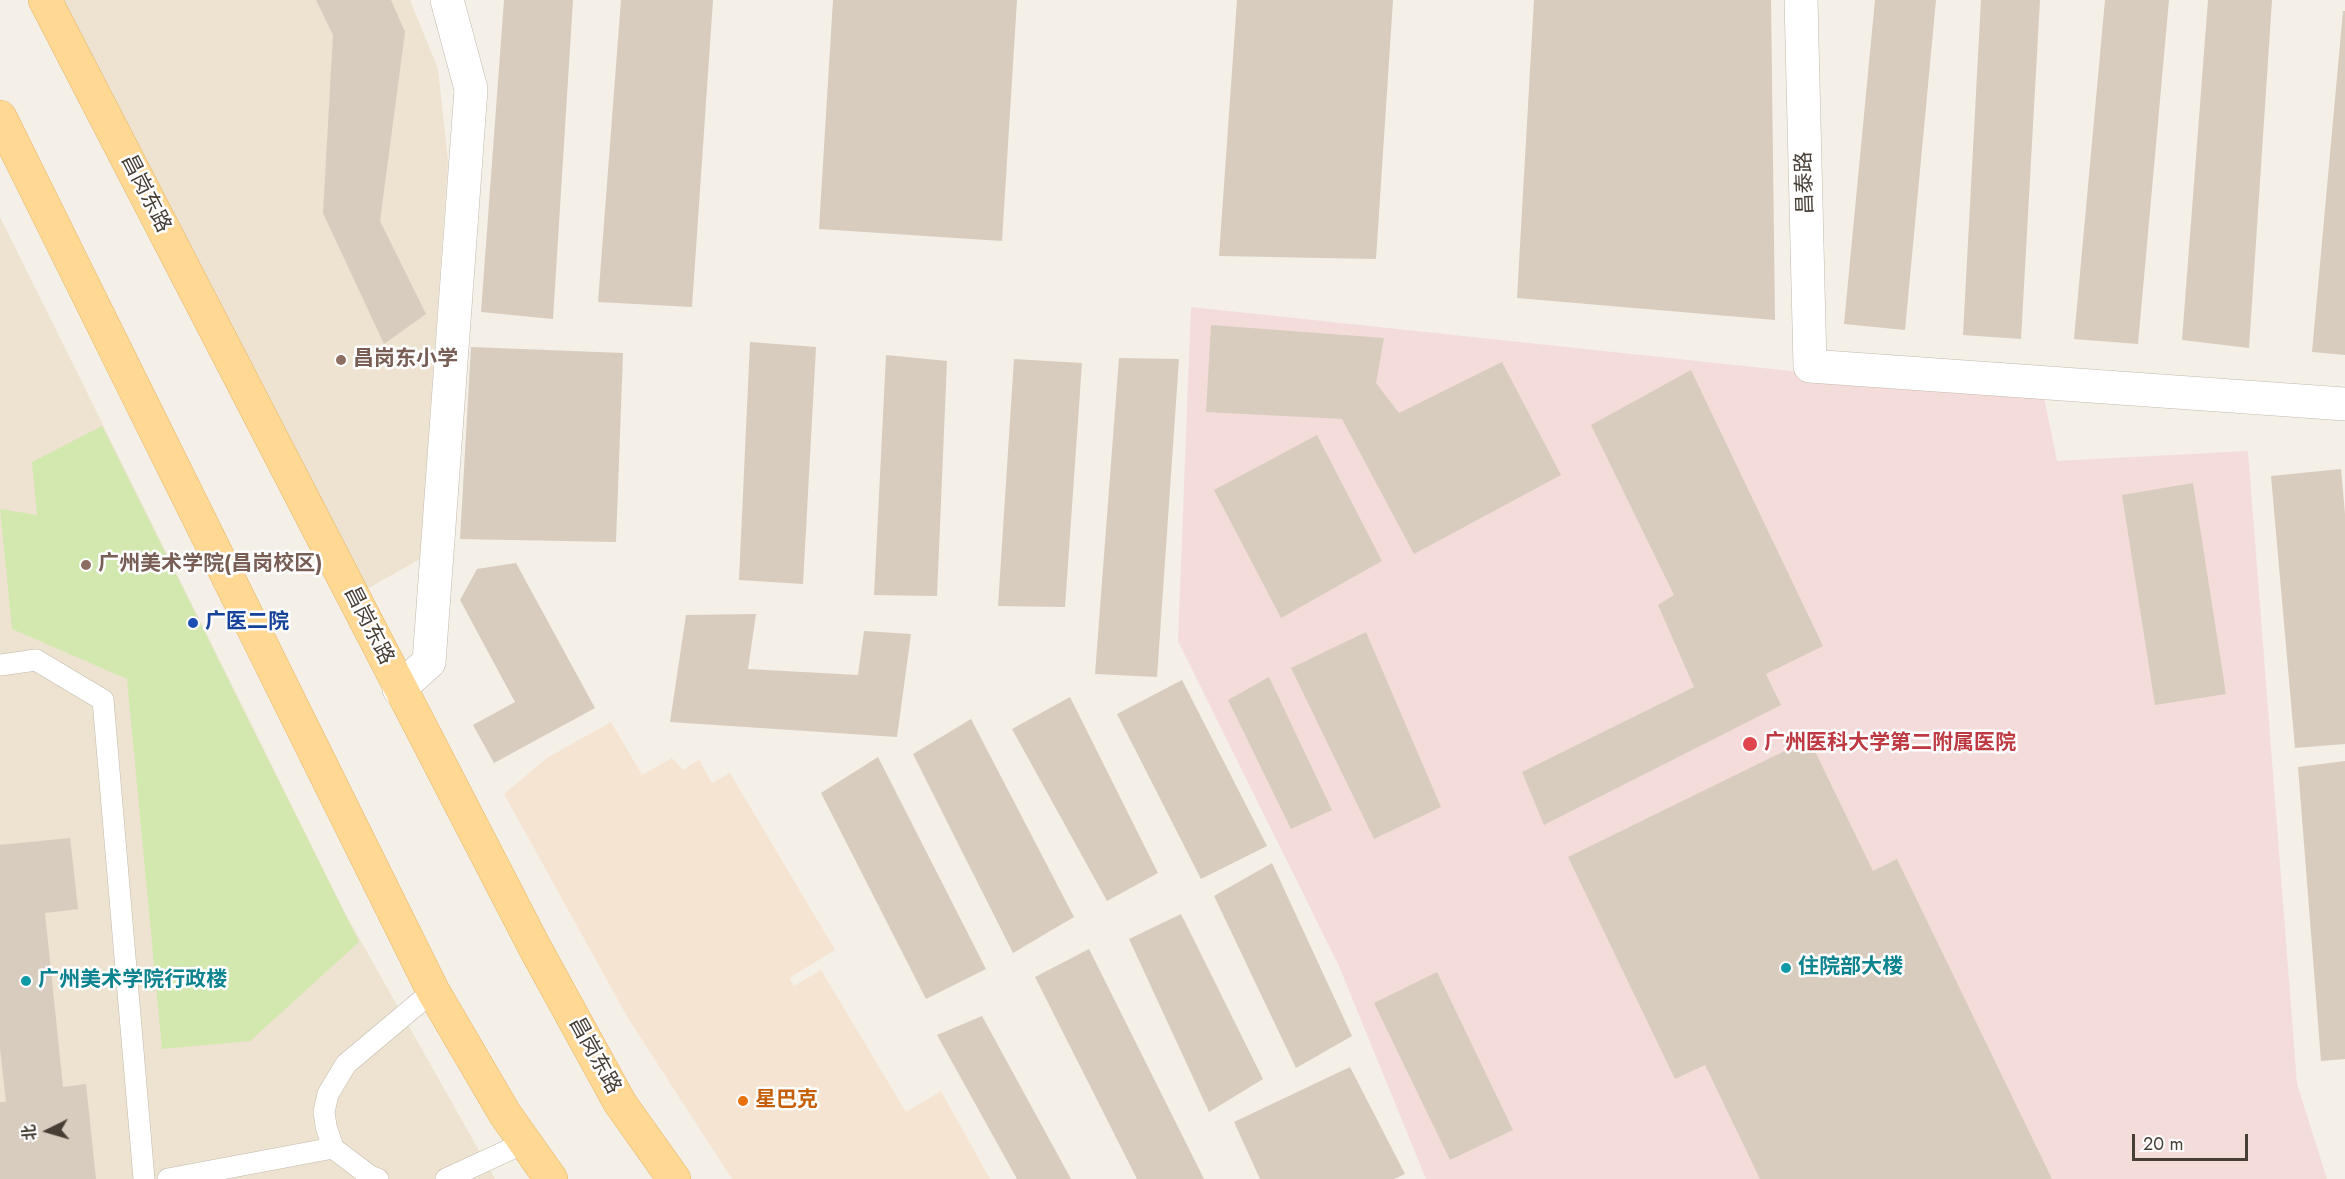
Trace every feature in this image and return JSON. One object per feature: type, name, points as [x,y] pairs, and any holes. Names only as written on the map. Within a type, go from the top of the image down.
[{"type":"main road","name":"昌岗东路","points":[[45,0],[535,948],[620,1103],[674,1179]]},
{"type":"main road","points":[[0,117],[433,992],[524,1143],[551,1179]]},
{"type":"street","points":[[399,688],[429,662],[471,89],[447,0]]},
{"type":"street","name":"昌泰路","points":[[1801,0],[1810,366],[2345,404]]},
{"type":"lane","points":[[0,665],[36,660],[103,700],[144,1179]]},
{"type":"lane","points":[[378,1179],[370,1176],[333,1148],[324,1112],[328,1094],[346,1064],[433,992]]},
{"type":"lane","points":[[446,1179],[524,1143]]},
{"type":"lane","points":[[168,1179],[333,1148]]},
{"type":"shaded area","name":"昌岗东小学","points":[[63,0],[410,0],[438,69],[448,161],[420,559],[367,589]]},
{"type":"shaded area","name":"广州美术学院(昌岗校区)","points":[[0,217],[345,913],[495,1179],[0,1179]]},
{"type":"shaded area","name":"广州医科大学第二附属医院","points":[[1191,307],[2044,398],[2057,461],[2248,451],[2297,1084],[2327,1179],[1426,1179],[1339,966],[1178,641]]},
{"type":"shaded area","points":[[611,722],[642,775],[672,758],[683,770],[699,760],[712,783],[730,773],[835,950],[789,978],[794,986],[821,970],[906,1112],[941,1091],[990,1179],[732,1179],[628,1018],[504,794],[547,758]]},
{"type":"green space","points":[[102,426],[359,942],[250,1041],[162,1049],[127,679],[12,629],[0,509],[37,515],[32,462]]},
{"type":"building","points":[[316,0],[391,0],[405,32],[380,221],[426,314],[384,344],[323,213],[333,35]]},
{"type":"building","points":[[504,0],[573,0],[553,319],[481,312]]},
{"type":"building","points":[[621,0],[713,0],[692,307],[598,302]]},
{"type":"building","points":[[833,0],[1017,0],[1002,241],[819,229]]},
{"type":"building","points":[[1237,0],[1393,0],[1376,259],[1219,256]]},
{"type":"building","points":[[1534,0],[1771,0],[1775,320],[1517,298]]},
{"type":"building","points":[[1875,0],[1936,0],[1905,330],[1844,324]]},
{"type":"building","points":[[1981,0],[2040,0],[2021,339],[1963,335]]},
{"type":"building","points":[[2105,0],[2169,0],[2138,344],[2074,339]]},
{"type":"building","points":[[2208,0],[2272,0],[2249,348],[2182,340]]},
{"type":"building","points":[[2343,11],[2345,11],[2345,355],[2312,352]]},
{"type":"building","points":[[1211,325],[1384,338],[1376,383],[1399,413],[1502,362],[1561,475],[1414,554],[1342,419],[1206,412]]},
{"type":"building","points":[[750,342],[816,347],[803,584],[739,580]]},
{"type":"building","points":[[471,347],[623,353],[616,542],[460,539]]},
{"type":"building","points":[[886,355],[947,361],[937,596],[874,595]]},
{"type":"building","points":[[1119,358],[1179,359],[1157,677],[1095,674]]},
{"type":"building","points":[[1014,359],[1082,363],[1065,607],[998,606]]},
{"type":"building","points":[[1691,370],[1823,646],[1766,674],[1781,705],[1544,825],[1522,772],[1694,687],[1658,605],[1674,595],[1591,425]]},
{"type":"building","points":[[1317,435],[1382,561],[1281,618],[1214,490]]},
{"type":"building","points":[[2341,469],[2345,514],[2345,744],[2295,748],[2271,476]]},
{"type":"building","points":[[2193,483],[2226,694],[2155,705],[2122,495]]},
{"type":"building","points":[[516,563],[595,708],[494,763],[473,725],[515,702],[460,600],[477,569]]},
{"type":"building","points":[[756,614],[748,669],[858,675],[864,631],[911,634],[897,737],[670,722],[686,615]]},
{"type":"building","points":[[1366,632],[1441,807],[1374,839],[1291,668]]},
{"type":"building","points":[[1269,677],[1332,810],[1291,829],[1228,700]]},
{"type":"building","points":[[1182,680],[1267,846],[1201,879],[1117,714]]},
{"type":"building","points":[[1070,697],[1158,873],[1107,901],[1012,729]]},
{"type":"building","points":[[971,719],[1074,917],[1013,953],[913,754]]},
{"type":"building","name":"住院部大楼","points":[[1809,739],[1873,871],[1897,859],[2052,1179],[1760,1179],[1705,1065],[1675,1079],[1568,857]]},
{"type":"building","points":[[878,757],[986,969],[926,999],[821,793]]},
{"type":"building","points":[[2345,761],[2345,1059],[2321,1061],[2298,767]]},
{"type":"building","name":"广州美术学院行政楼","points":[[70,838],[78,909],[45,913],[63,1087],[86,1084],[96,1179],[0,1179],[0,1102],[6,1102],[0,1048],[0,845]]},
{"type":"building","points":[[1272,863],[1352,1036],[1296,1068],[1214,896]]},
{"type":"building","points":[[1181,914],[1263,1079],[1209,1112],[1129,939]]},
{"type":"building","points":[[1089,949],[1204,1179],[1137,1179],[1035,977]]},
{"type":"building","points":[[1437,972],[1513,1130],[1450,1160],[1374,1003]]},
{"type":"building","points":[[982,1016],[1071,1179],[1017,1179],[937,1035]]},
{"type":"building","points":[[1350,1067],[1405,1174],[1394,1179],[1260,1179],[1234,1122]]},
{"type":"place","name":"昌岗东小学","points":[[341,360]]},
{"type":"place","name":"广州美术学院(昌岗校区)","points":[[86,565]]},
{"type":"place","name":"广医二院","points":[[193,623]]},
{"type":"place","name":"广州医科大学第二附属医院","points":[[1750,744]]},
{"type":"place","name":"住院部大楼","points":[[1786,968]]},
{"type":"place","name":"广州美术学院行政楼","points":[[26,981]]},
{"type":"place","name":"星巴克","points":[[743,1101]]}]
